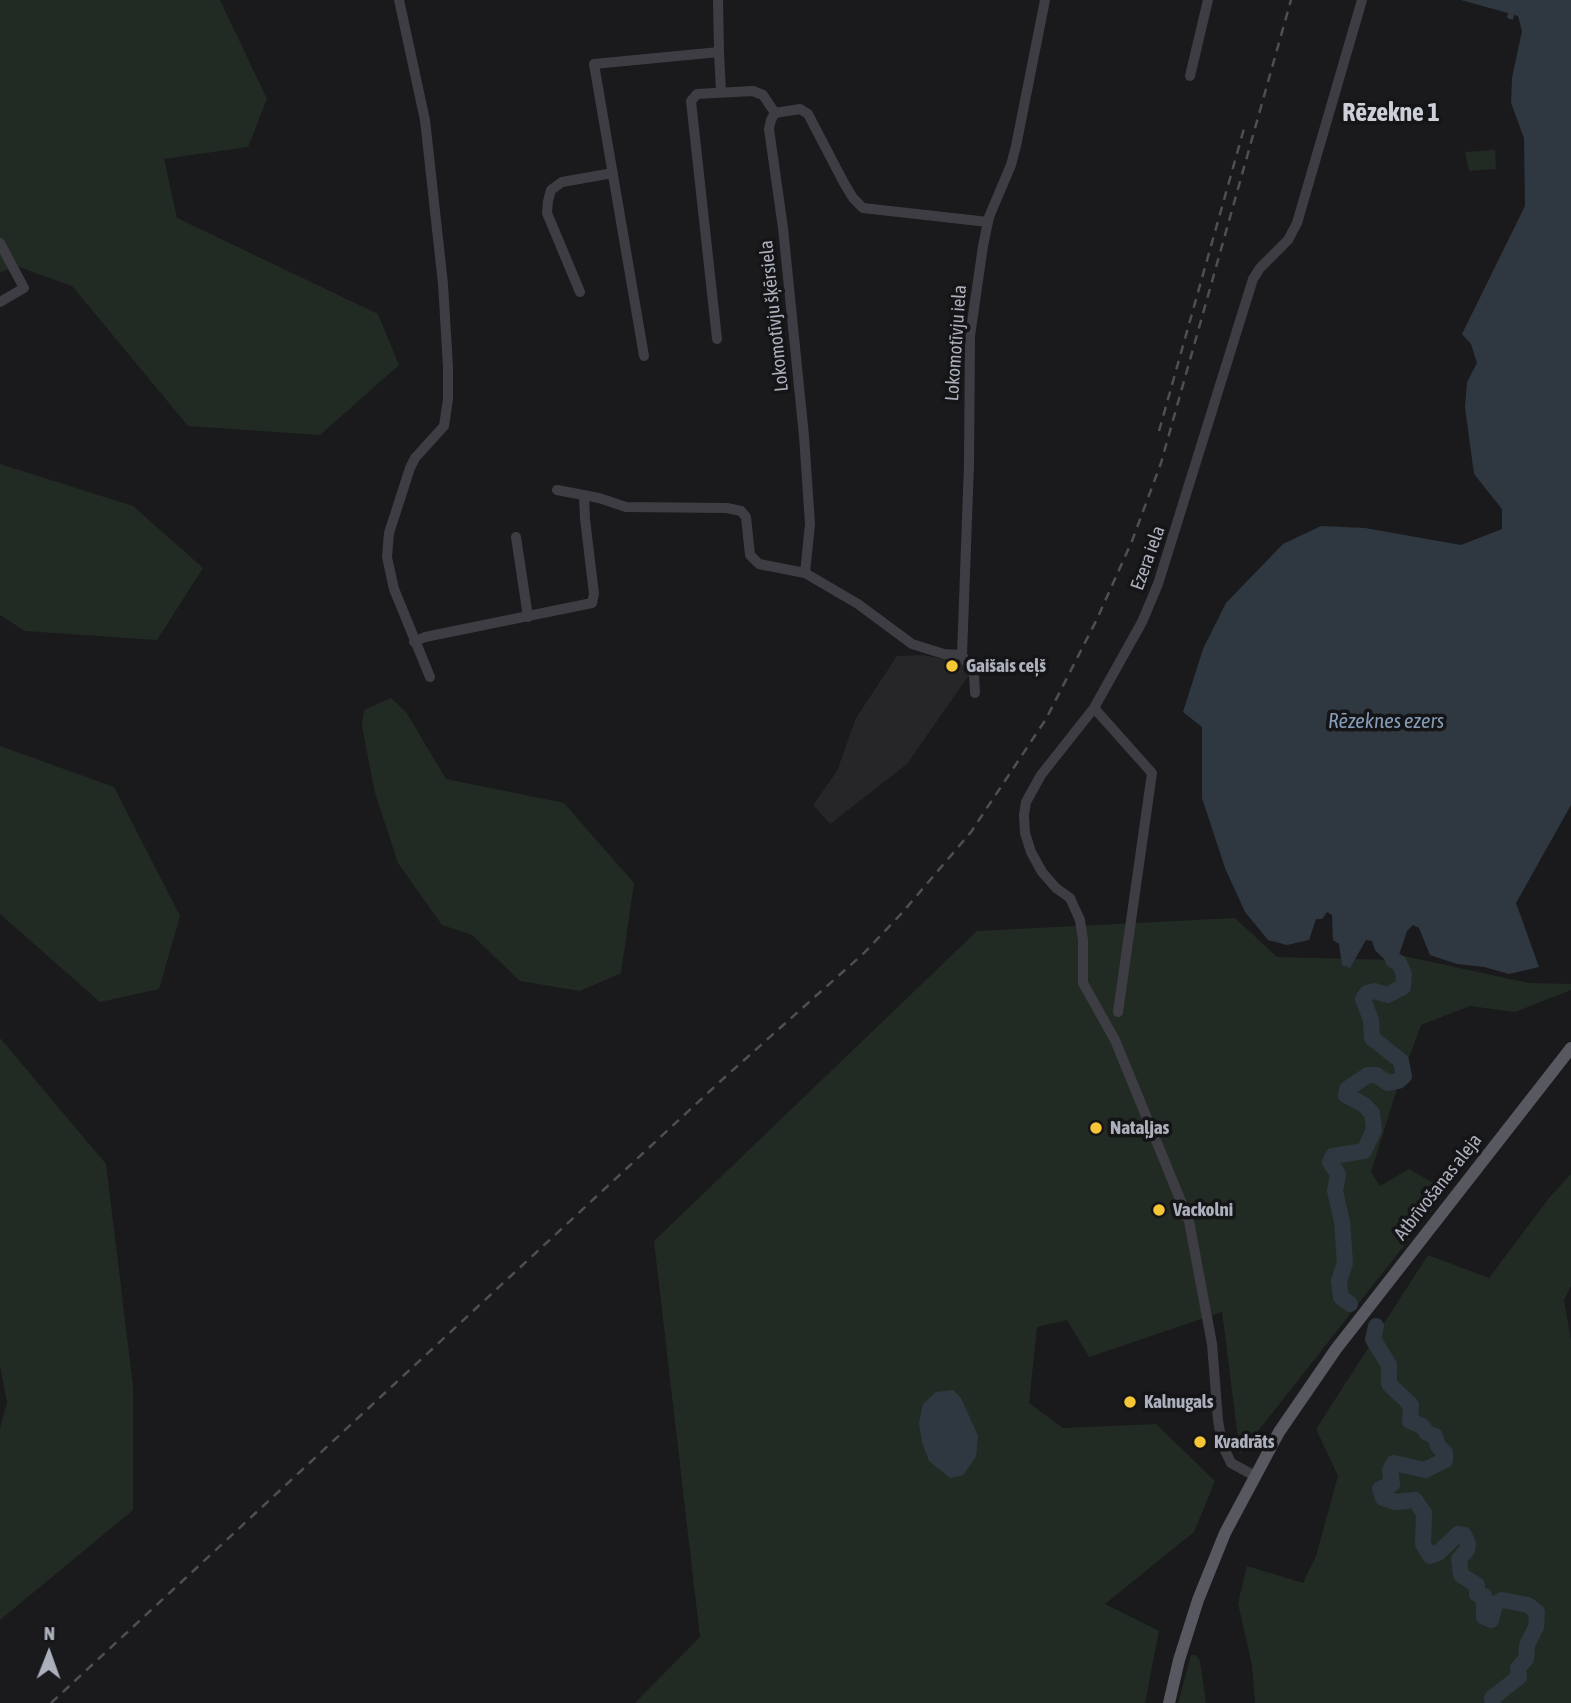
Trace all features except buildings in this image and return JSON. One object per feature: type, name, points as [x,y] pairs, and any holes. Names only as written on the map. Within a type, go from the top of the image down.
[{"type":"main road","name":"Atbrīvošanas aleja","points":[[1169,1703],[1198,1600],[1225,1533],[1294,1409],[1336,1349],[1571,1048]]},
{"type":"street","points":[[398,0],[425,120],[443,284],[448,367],[444,426],[415,458],[395,512],[387,544],[389,572],[414,642],[430,677]]},
{"type":"street","points":[[719,0],[721,92]]},
{"type":"street","name":"Lokomotīvju iela","points":[[975,693],[974,675],[962,655],[969,464],[970,336],[988,222],[1016,146],[1045,0]]},
{"type":"street","points":[[1190,76],[1208,0]]},
{"type":"street","name":"Ezera iela","points":[[1255,1476],[1231,1463],[1222,1444],[1212,1344],[1189,1221],[1115,1041],[1083,983],[1080,920],[1070,898],[1056,888],[1042,872],[1031,852],[1025,833],[1024,815],[1031,790],[1094,708],[1142,622],[1158,584],[1253,278],[1288,240],[1297,223],[1362,0]]},
{"type":"street","points":[[644,356],[594,64],[719,52]]},
{"type":"street","points":[[717,339],[690,103],[697,94],[759,92],[775,113],[800,109],[808,114],[848,191],[863,208],[988,222]]},
{"type":"street","name":"Lokomotīvju šķērsiela","points":[[775,113],[769,129],[789,282],[810,517],[805,573]]},
{"type":"street","points":[[580,292],[547,213],[551,190],[562,182],[613,173]]},
{"type":"street","points":[[0,243],[24,288],[0,302]]},
{"type":"street","points":[[557,490],[626,507],[737,509],[746,517],[752,560],[764,566],[805,573],[847,597],[912,644],[944,654],[962,655]]},
{"type":"street","points":[[414,642],[425,637],[586,606],[593,601],[583,509],[584,496]]},
{"type":"street","points":[[516,537],[528,617]]},
{"type":"street","points":[[1094,708],[1152,773],[1118,1012]]},
{"type":"shaded area","points":[[0,0],[220,0],[267,99],[248,147],[164,159],[177,218],[378,314],[399,365],[320,435],[188,426],[72,286],[16,266],[0,273]]},
{"type":"shaded area","points":[[1495,150],[1496,169],[1469,171],[1465,152]]},
{"type":"shaded area","points":[[0,464],[133,506],[203,568],[157,640],[25,631],[0,615]]},
{"type":"shaded area","points":[[922,655],[976,665],[907,764],[830,824],[813,805],[837,771],[856,718],[897,656]]},
{"type":"shaded area","points":[[391,698],[406,712],[446,779],[564,803],[634,883],[621,973],[580,991],[520,981],[472,935],[442,925],[398,863],[375,793],[362,726],[364,710]]},
{"type":"shaded area","points":[[0,746],[114,787],[180,916],[159,989],[100,1002],[0,914]]},
{"type":"shaded area","points":[[1235,918],[1277,957],[1393,960],[1399,955],[1529,983],[1571,984],[1571,990],[1515,1012],[1470,1006],[1421,1025],[1371,1172],[1380,1186],[1409,1169],[1447,1191],[1240,1454],[1222,1312],[1089,1357],[1067,1320],[1037,1327],[1029,1403],[1063,1428],[1156,1424],[1215,1481],[1194,1532],[1105,1604],[1159,1631],[1145,1703],[635,1703],[700,1637],[654,1241],[977,931]]},
{"type":"shaded area","points":[[0,1038],[106,1164],[133,1386],[133,1510],[0,1620],[0,1428],[7,1403],[0,1365]]},
{"type":"shaded area","points":[[1571,1174],[1571,1286],[1564,1300],[1571,1340],[1571,1703],[1255,1703],[1252,1665],[1238,1603],[1247,1566],[1303,1583],[1316,1556],[1338,1476],[1316,1429],[1428,1255],[1489,1278],[1549,1198]]},
{"type":"shaded area","points":[[1191,1655],[1196,1655],[1200,1661],[1206,1703],[1178,1703]]},
{"type":"water","name":"Rēzeknes ezers","points":[[1461,0],[1571,0],[1571,805],[1516,903],[1539,967],[1509,974],[1484,967],[1457,964],[1430,955],[1419,928],[1413,925],[1407,931],[1399,955],[1393,960],[1385,960],[1375,950],[1372,941],[1366,940],[1350,968],[1342,965],[1339,944],[1333,940],[1332,915],[1327,912],[1322,919],[1316,919],[1309,940],[1287,945],[1268,940],[1245,912],[1225,868],[1202,798],[1202,727],[1183,712],[1203,649],[1226,603],[1283,544],[1321,526],[1365,528],[1461,545],[1502,529],[1502,509],[1474,474],[1465,407],[1467,382],[1477,363],[1471,344],[1462,334],[1525,206],[1524,138],[1511,103],[1512,78],[1522,31],[1518,16],[1514,15],[1513,20],[1507,18],[1508,13]]},
{"type":"water","points":[[953,1390],[961,1398],[978,1436],[976,1457],[963,1475],[950,1478],[929,1461],[919,1423],[923,1404],[936,1392]]},
{"type":"waterway","points":[[1350,1304],[1341,1297],[1339,1281],[1345,1263],[1342,1222],[1335,1191],[1338,1174],[1330,1162],[1333,1156],[1364,1151],[1374,1130],[1372,1113],[1346,1095],[1347,1089],[1368,1075],[1376,1075],[1388,1083],[1398,1081],[1404,1076],[1401,1061],[1372,1038],[1371,1020],[1363,999],[1367,993],[1375,991],[1387,995],[1403,987],[1404,974],[1399,963],[1393,960]]},
{"type":"waterway","points":[[1376,1326],[1373,1339],[1389,1365],[1389,1384],[1411,1405],[1410,1421],[1435,1436],[1438,1446],[1445,1453],[1445,1460],[1425,1470],[1394,1463],[1390,1470],[1392,1484],[1380,1489],[1383,1498],[1396,1502],[1415,1500],[1424,1513],[1423,1544],[1430,1556],[1438,1553],[1458,1534],[1464,1535],[1468,1544],[1467,1550],[1459,1559],[1461,1575],[1477,1585],[1477,1594],[1484,1596],[1484,1617],[1491,1620],[1495,1604],[1502,1600],[1528,1605],[1537,1612],[1536,1627],[1527,1645],[1526,1659],[1518,1668],[1519,1677],[1492,1698],[1493,1703]]},
{"type":"railway","points":[[51,1703],[724,1078],[864,953],[971,832],[1046,719],[1097,619],[1132,541],[1161,463],[1291,0]]},
{"type":"railway","points":[[1159,431],[1245,125]]},
{"type":"place","name":"Gaišais ceļš","points":[[952,666]]},
{"type":"place","name":"Nataļjas","points":[[1096,1128]]},
{"type":"place","name":"Vackolni","points":[[1159,1210]]},
{"type":"place","name":"Kalnugals","points":[[1130,1402]]},
{"type":"place","name":"Kvadrāts","points":[[1200,1442]]},
{"type":"district","name":"Rēzekne 1","points":[[1391,113]]}]
